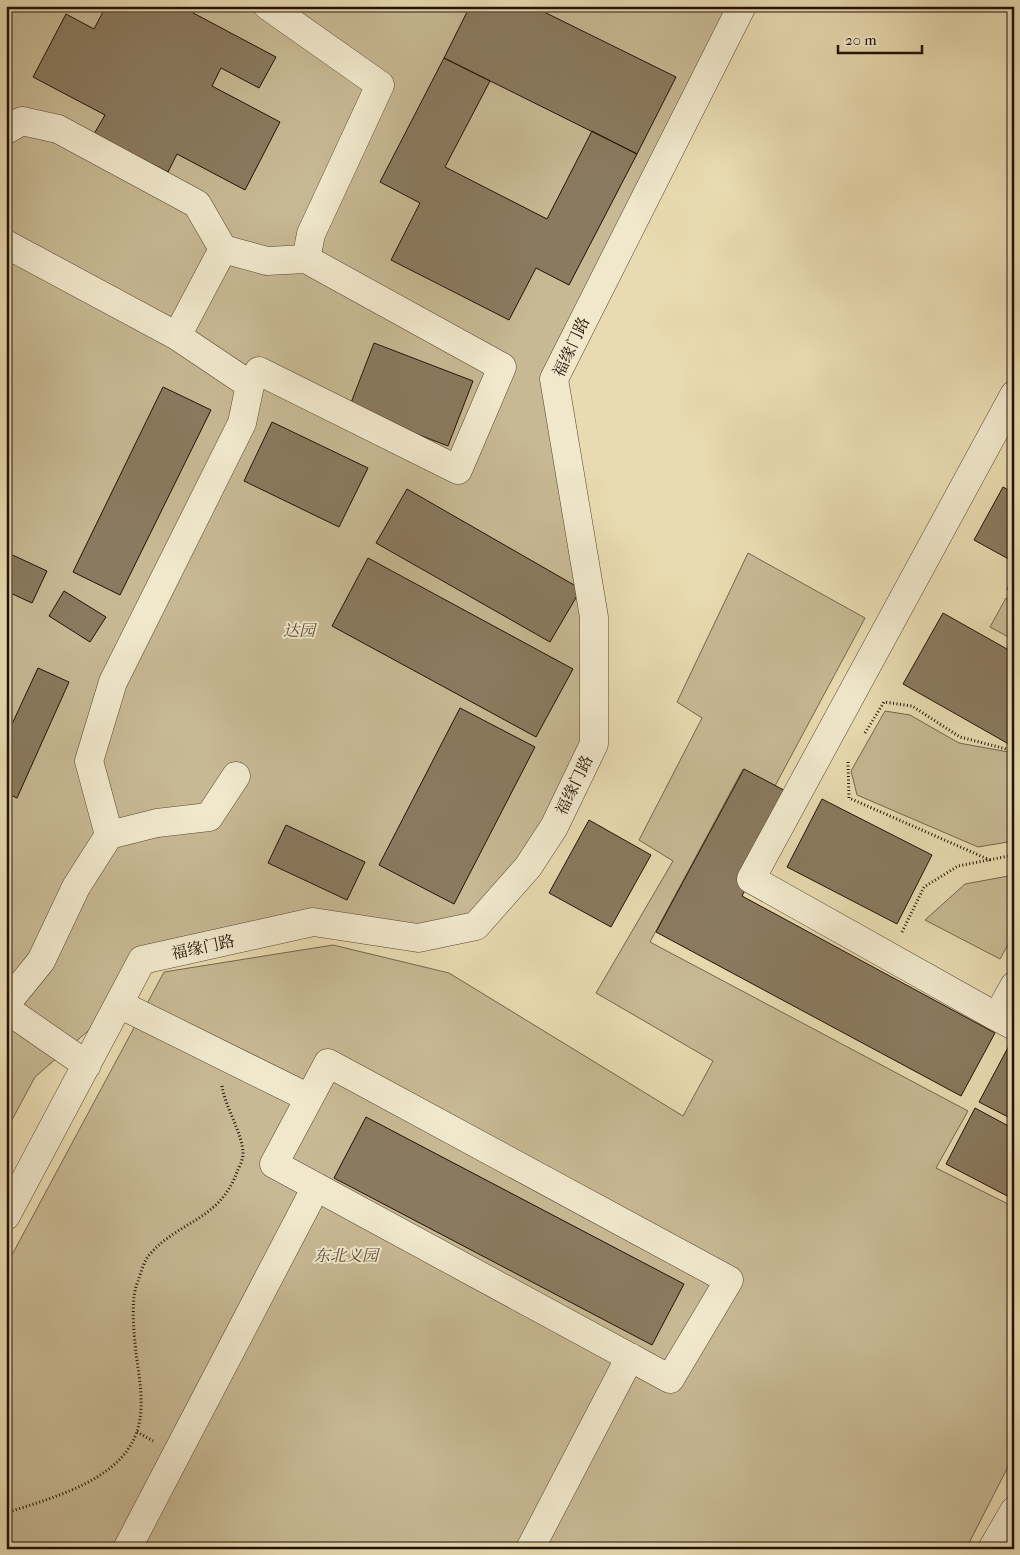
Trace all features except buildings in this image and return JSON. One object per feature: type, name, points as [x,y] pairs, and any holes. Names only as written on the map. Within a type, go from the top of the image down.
[{"type":"street","points":[[268,6],[380,85],[311,234],[306,259]]},
{"type":"street","name":"福缘门路","points":[[6,1216],[142,960],[313,922],[418,938],[476,926],[528,866],[554,827],[594,744],[594,617],[554,379],[742,6]]},
{"type":"street","points":[[6,130],[22,121],[58,129],[198,204],[223,249],[267,261],[306,259],[502,367],[458,470],[259,371],[250,385],[242,423],[113,682],[88,761],[109,835]]},
{"type":"street","points":[[6,244],[177,336],[250,385]]},
{"type":"street","points":[[177,336],[223,249]]},
{"type":"street","points":[[1014,395],[1007,423],[751,879],[1006,1021],[1014,986]]},
{"type":"street","points":[[6,1004],[41,961],[76,887],[109,835],[157,823],[210,818],[236,776]]},
{"type":"street","points":[[119,1004],[309,1098]]},
{"type":"street","points":[[6,1009],[87,1065]]},
{"type":"street","points":[[328,1063],[728,1280],[670,1379],[274,1164],[309,1098],[328,1063]]},
{"type":"street","points":[[127,1549],[316,1187]]},
{"type":"street","points":[[530,1549],[630,1357]]},
{"type":"street","points":[[992,1549],[1014,1511]]},
{"type":"path","points":[[861,740],[884,702],[912,706],[960,737],[1014,751]]},
{"type":"path","points":[[852,755],[848,763],[849,798],[990,860]]},
{"type":"path","points":[[889,957],[924,887],[958,866],[1014,855]]},
{"type":"path","points":[[6,1513],[77,1487],[113,1467],[132,1444],[139,1424],[141,1396],[134,1333],[136,1287],[149,1255],[172,1234],[196,1222],[218,1204],[234,1179],[243,1155],[223,1092],[218,1053]]},
{"type":"green space","name":"达园","points":[[6,6],[738,6],[554,379],[594,617],[594,744],[476,926],[313,922],[143,960],[119,1004],[35,1077],[6,1131]]},
{"type":"green space","name":"东北义园","points":[[748,553],[865,618],[775,786],[743,769],[650,942],[968,1111],[936,1168],[1014,1207],[1014,1455],[966,1549],[6,1549],[6,1266],[164,972],[333,945],[449,973],[683,1116],[713,1061],[596,993],[673,861],[639,840],[702,718],[677,702]]},
{"type":"green space","points":[[1006,598],[1014,602],[1014,640],[990,627]]},
{"type":"green space","points":[[885,711],[910,715],[959,743],[1014,753],[1014,841],[978,847],[857,795],[851,771]]},
{"type":"green space","points":[[1014,875],[1014,934],[1000,959],[925,920],[965,884]]}]
